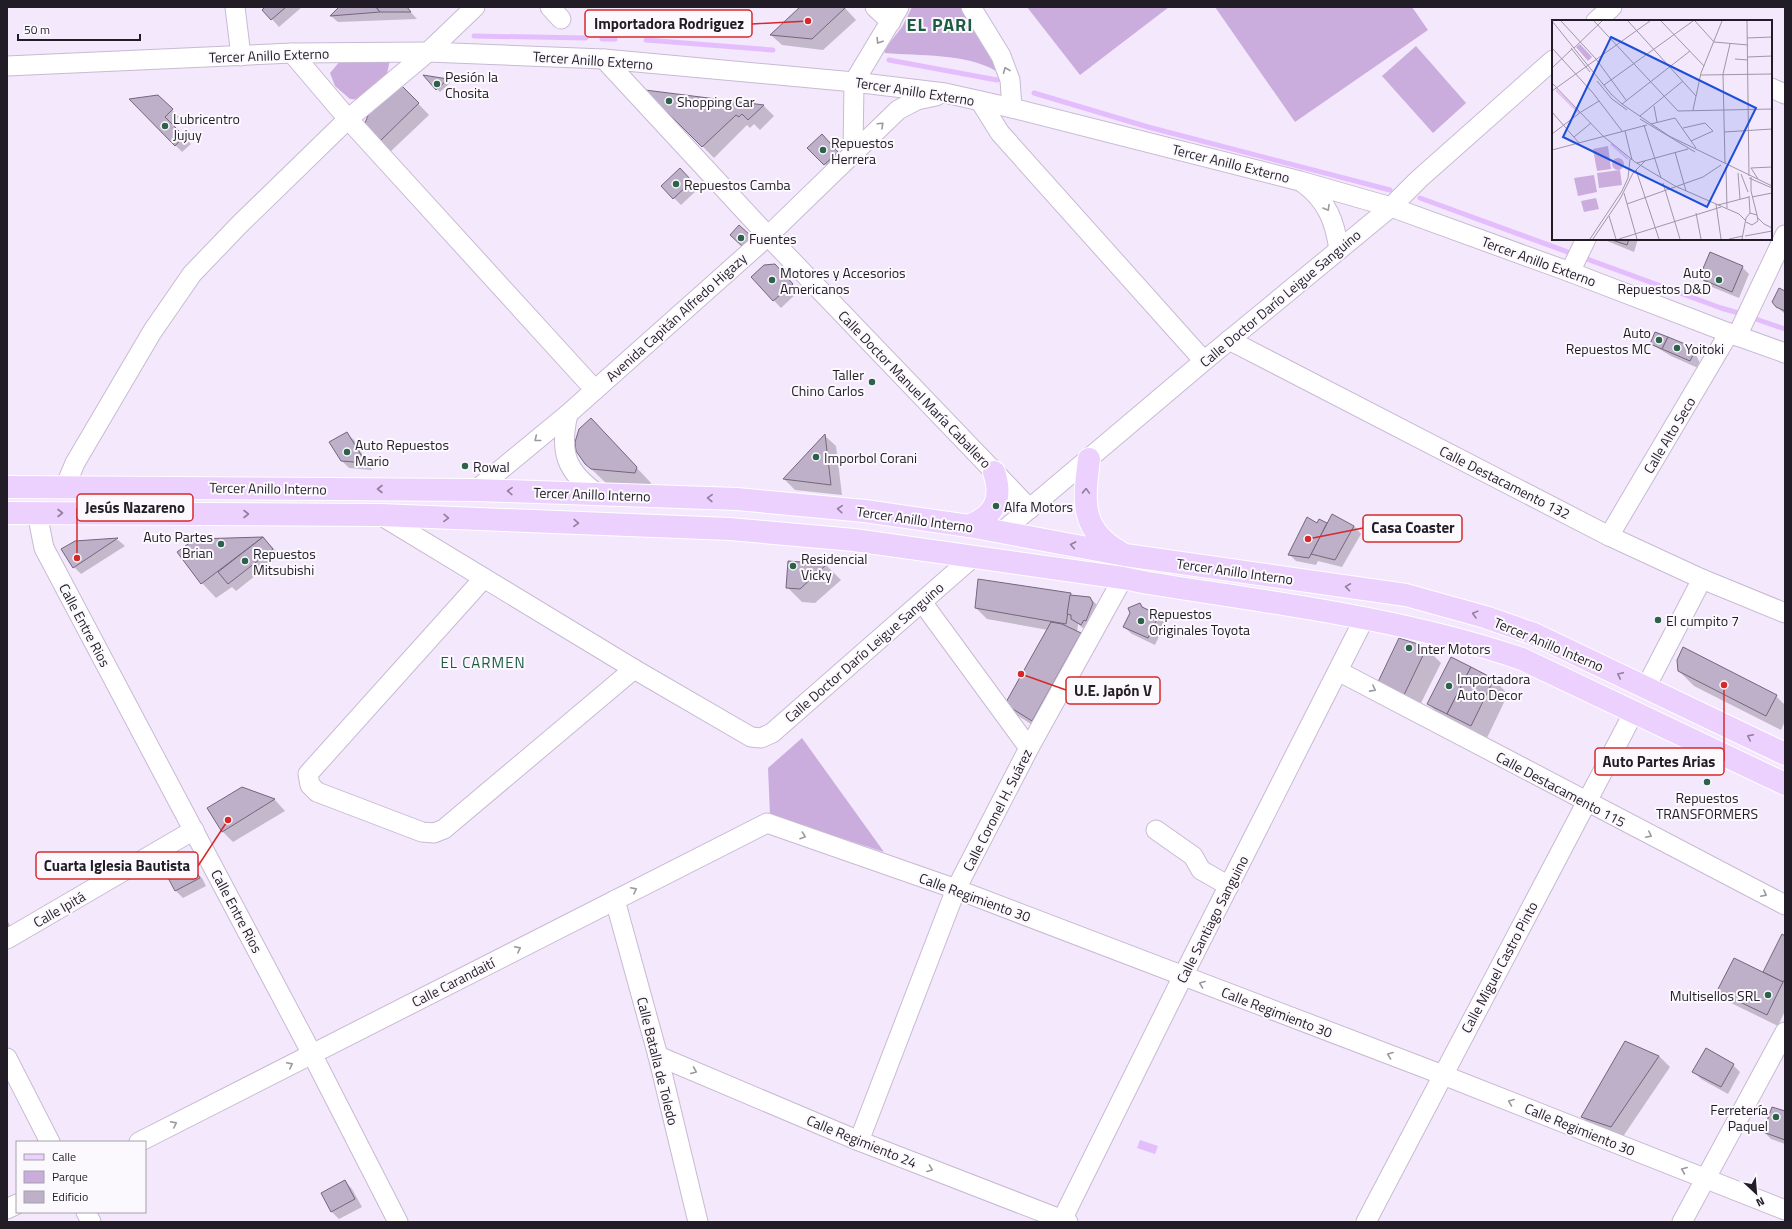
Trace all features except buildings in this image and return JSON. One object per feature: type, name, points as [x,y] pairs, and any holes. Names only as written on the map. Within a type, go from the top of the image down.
[{"type":"main road","points":[[1089,459],[1085,490],[1086,510],[1093,529],[1107,545],[1125,555]]},
{"type":"main road","points":[[969,526],[982,520],[991,511],[997,498],[998,484],[994,472]]},
{"type":"main road","name":"Tercer Anillo Interno","points":[[8,484],[64,487],[476,490],[737,500],[865,512],[969,526],[1125,555],[1406,595],[1485,617],[1534,634],[1785,754]]},
{"type":"main road","points":[[180,513],[221,504],[225,495],[225,488]]},
{"type":"main road","points":[[271,514],[272,503],[276,499],[320,489]]},
{"type":"main road","name":"Tercer Anillo Interno","points":[[7,513],[380,515],[730,529],[854,540],[1123,578],[1365,618],[1478,644],[1522,659],[1785,784]]},
{"type":"main road","points":[[900,546],[928,544],[969,549],[978,548],[1003,532],[1012,542],[1036,553],[1124,572],[1148,583]]},
{"type":"main road","points":[[1365,618],[1375,606],[1386,599],[1406,595]]},
{"type":"main road","points":[[1760,772],[1775,772],[1785,777]]},
{"type":"street","points":[[235,7],[241,56]]},
{"type":"street","points":[[64,487],[75,463],[152,332],[192,274],[240,224],[348,119],[428,52],[475,7]]},
{"type":"street","points":[[853,152],[854,82],[895,15],[875,7]]},
{"type":"street","points":[[971,7],[1003,62],[1010,80],[1012,108]]},
{"type":"street","name":"Tercer Anillo Externo","points":[[7,66],[292,53],[428,52],[604,59],[854,82],[946,94],[1012,108],[1300,181],[1394,203],[1573,267],[1736,331],[1785,352]]},
{"type":"street","points":[[292,53],[348,119],[595,390]]},
{"type":"street","name":"Calle Doctor Manuel María Caballero","points":[[604,59],[768,236],[1030,509]]},
{"type":"street","name":"Calle Doctor Darío Leigue Sanguino","points":[[1003,532],[1204,361],[1394,203],[1552,61]]},
{"type":"street","points":[[1772,88],[1785,94]]},
{"type":"street","name":"Avenida Capitán Alfredo Higazy","points":[[476,490],[568,414],[768,236],[898,110],[917,100],[946,94]]},
{"type":"street","points":[[980,101],[1000,133],[1204,361]]},
{"type":"street","points":[[1300,181],[1313,190],[1324,202],[1332,217],[1339,250]]},
{"type":"street","name":"Calle Alto Seco","points":[[1609,536],[1751,306],[1785,235]]},
{"type":"street","points":[[1573,267],[1586,240]]},
{"type":"street","name":"Calle Destacamento 132","points":[[1229,340],[1609,536],[1702,579],[1785,613]]},
{"type":"street","points":[[568,414],[563,432],[564,451],[571,468],[582,483],[598,494]]},
{"type":"street","name":"Calle Entre Rios","points":[[37,513],[44,548],[312,1054],[398,1222]]},
{"type":"street","points":[[380,515],[420,540],[484,578],[634,669],[444,828],[434,833],[422,832],[316,792],[310,785],[308,774],[484,578]]},
{"type":"street","points":[[420,540],[416,528],[417,522],[421,517]]},
{"type":"street","name":"Calle Doctor Darío Leigue Sanguino","points":[[634,669],[751,737],[761,738],[772,733],[973,557]]},
{"type":"street","name":"Calle Coronel H. Suárez","points":[[859,1141],[956,889],[1029,748],[1123,578]]},
{"type":"street","points":[[1646,687],[1702,579]]},
{"type":"street","points":[[922,602],[1029,748]]},
{"type":"street","name":"Calle Santiago Sanguino","points":[[1064,1221],[1182,976],[1365,618]]},
{"type":"street","name":"Calle Destacamento 115","points":[[1338,671],[1785,905]]},
{"type":"street","name":"Calle Miguel Castro Pinto","points":[[1366,1222],[1634,712]]},
{"type":"street","name":"Calle Regimiento 30","points":[[766,823],[956,889],[1443,1075],[1785,1210]]},
{"type":"street","name":"Calle Carandaití","points":[[142,1141],[766,823]]},
{"type":"street","name":"Calle Ipitá","points":[[7,939],[194,830]]},
{"type":"street","points":[[1156,830],[1193,856],[1201,870],[1229,886]]},
{"type":"street","name":"Calle Batalla de Toledo","points":[[615,900],[658,1056],[698,1222]]},
{"type":"street","points":[[1682,1222],[1785,1032]]},
{"type":"street","name":"Calle Regimiento 24","points":[[658,1056],[859,1141],[1064,1221]]},
{"type":"street","points":[[7,1058],[49,1141]]},
{"type":"street","points":[[7,1209],[16,1204]]},
{"type":"street","points":[[86,1213],[91,1222]]},
{"type":"green space","points":[[912,7],[961,7],[999,70],[996,71],[984,65],[957,58],[885,53],[884,50],[902,27]]},
{"type":"green space","points":[[1027,7],[1169,7],[1080,75]]},
{"type":"green space","points":[[1215,7],[1412,7],[1428,30],[1295,122]]},
{"type":"green space","points":[[1416,46],[1466,103],[1433,133],[1382,76]]},
{"type":"green space","points":[[341,60],[390,60],[386,78],[362,100],[350,99],[335,86],[330,73]]},
{"type":"green space","points":[[802,738],[884,852],[770,815],[768,768]]},
{"type":"shaded area","points":[[1140,1140],[1158,1146],[1155,1154],[1137,1148]]},
{"type":"waterway","points":[[474,36],[586,38]]},
{"type":"waterway","points":[[602,39],[615,39]]},
{"type":"waterway","points":[[646,40],[773,50]]},
{"type":"waterway","points":[[889,60],[997,80]]},
{"type":"waterway","points":[[1034,93],[1148,127],[1390,190]]},
{"type":"waterway","points":[[1420,198],[1721,308],[1742,314]]},
{"type":"waterway","points":[[1750,317],[1785,329]]},
{"type":"place","name":"Importadora Rodriguez","points":[[808,21]]},
{"type":"place","name":"Pesión la Chosita","points":[[437,84]]},
{"type":"place","name":"Shopping Car","points":[[669,101]]},
{"type":"place","name":"Lubricentro Jujuy","points":[[165,126]]},
{"type":"place","name":"Repuestos Herrera","points":[[823,150]]},
{"type":"place","name":"Repuestos Camba","points":[[676,184]]},
{"type":"place","name":"Fuentes","points":[[741,238]]},
{"type":"place","name":"Motores y Accesorios Americanos","points":[[772,280]]},
{"type":"place","name":"Auto Repuestos D&D","points":[[1719,280]]},
{"type":"place","name":"Auto Repuestos MC","points":[[1659,340]]},
{"type":"place","name":"Yoitoki","points":[[1677,348]]},
{"type":"place","name":"Taller Chino Carlos","points":[[872,382]]},
{"type":"place","name":"Auto Repuestos Mario","points":[[347,452]]},
{"type":"place","name":"Imporbol Corani","points":[[816,457]]},
{"type":"place","name":"Rowal","points":[[465,466]]},
{"type":"place","name":"Alfa Motors","points":[[996,506]]},
{"type":"place","name":"Casa Coaster","points":[[1308,539]]},
{"type":"place","name":"Auto Partes Brian","points":[[221,544]]},
{"type":"place","name":"Jesús Nazareno","points":[[77,558]]},
{"type":"place","name":"Repuestos Mitsubishi","points":[[245,561]]},
{"type":"place","name":"Residencial Vicky","points":[[793,566]]},
{"type":"place","name":"El cumpito 7","points":[[1658,620]]},
{"type":"place","name":"Repuestos Originales Toyota","points":[[1141,621]]},
{"type":"place","name":"Inter Motors","points":[[1409,648]]},
{"type":"place","name":"U.E. Japón V","points":[[1021,674]]},
{"type":"place","name":"Auto Partes Arias","points":[[1724,685]]},
{"type":"place","name":"Importadora Auto Decor","points":[[1449,686]]},
{"type":"place","name":"Repuestos TRANSFORMERS","points":[[1707,782]]},
{"type":"place","name":"Cuarta Iglesia Bautista","points":[[228,820]]},
{"type":"place","name":"Multisellos SRL","points":[[1768,995]]},
{"type":"place","name":"Ferretería Paquel","points":[[1776,1117]]},
{"type":"district","name":"EL PARI","points":[[940,24]]},
{"type":"district","name":"EL CARMEN","points":[[483,662]]}]
